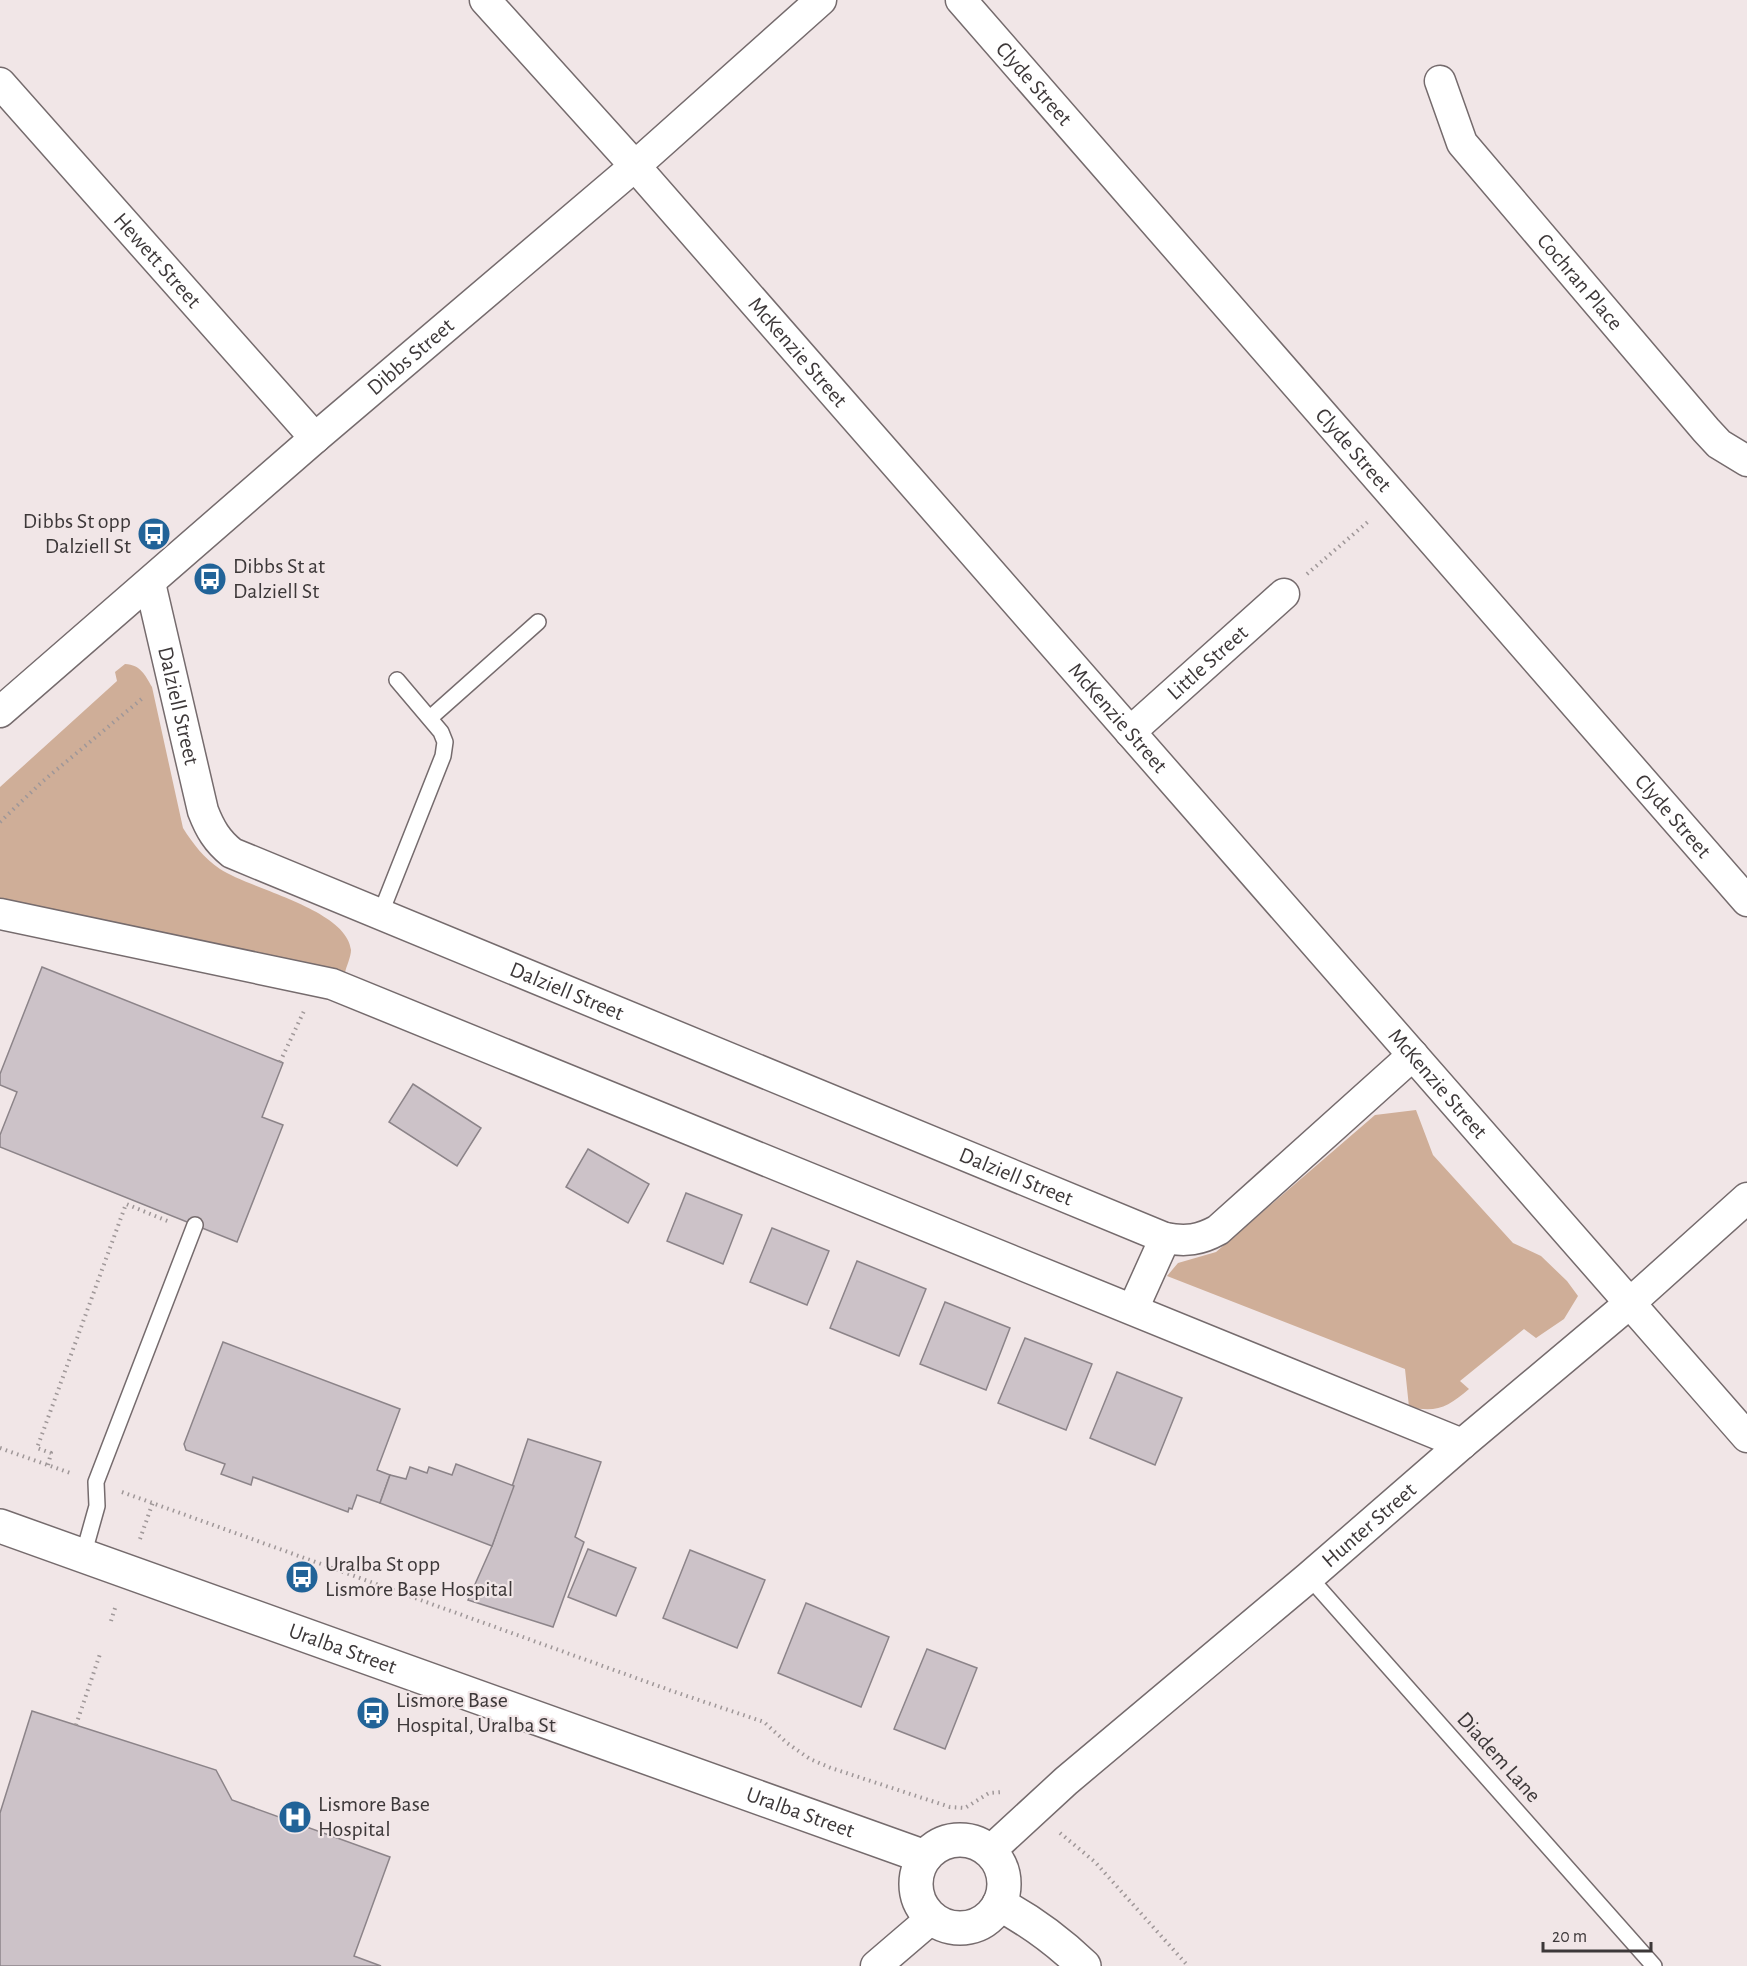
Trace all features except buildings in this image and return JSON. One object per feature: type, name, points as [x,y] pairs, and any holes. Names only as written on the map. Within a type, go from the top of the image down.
[{"type":"main road","name":"Uralba Street","points":[[0,1526],[925,1857]]},
{"type":"main road","points":[[963,1839],[978,1843],[990,1851],[999,1863],[1004,1876],[1004,1891],[992,1915],[981,1923],[956,1928],[932,1918],[917,1895],[918,1868],[925,1857],[935,1846],[949,1840],[963,1839]]},
{"type":"main road","points":[[999,1904],[1028,1919],[1059,1942],[1084,1966]]},
{"type":"street","name":"McKenzie Street","points":[[485,0],[635,166],[1747,1437]]},
{"type":"street","name":"Dibbs Street","points":[[0,712],[150,584],[315,438],[635,166],[821,0]]},
{"type":"street","name":"Clyde Street","points":[[961,0],[1747,901]]},
{"type":"street","name":"Cochran Place","points":[[1440,81],[1462,143],[1706,430],[1719,444],[1747,461]]},
{"type":"street","name":"Hewett Street","points":[[0,83],[315,438]]},
{"type":"street","name":"Dalziell Street","points":[[150,584],[203,811],[218,842],[232,853],[249,862],[1165,1238],[1183,1241],[1202,1239],[1218,1230],[1413,1055]]},
{"type":"street","name":"Little Street","points":[[1130,732],[1284,594]]},
{"type":"street","points":[[0,914],[332,984],[1462,1444]]},
{"type":"street","name":"Hunter Street","points":[[990,1851],[1066,1781],[1310,1577],[1462,1444],[1630,1303],[1747,1198]]},
{"type":"street","points":[[1133,1309],[1165,1238]]},
{"type":"street","points":[[876,1966],[932,1918]]},
{"type":"lane","points":[[430,718],[538,622]]},
{"type":"lane","points":[[380,915],[443,756],[445,742],[441,732],[397,680]]},
{"type":"lane","points":[[83,1556],[97,1506],[96,1482],[195,1226]]},
{"type":"lane","name":"Diadem Lane","points":[[1310,1577],[1654,1966]]},
{"type":"path","points":[[1284,594],[1395,498]]},
{"type":"path","points":[[0,822],[43,781],[115,720],[172,678]]},
{"type":"path","points":[[280,1062],[306,1006]]},
{"type":"path","points":[[48,1465],[51,1452],[37,1448],[126,1204],[176,1224]]},
{"type":"path","points":[[138,1544],[153,1502]]},
{"type":"path","points":[[198,1518],[661,1687],[764,1722],[787,1743],[810,1759],[831,1768],[950,1807],[965,1808],[989,1793],[1002,1792]]},
{"type":"path","points":[[111,1621],[119,1596]]},
{"type":"path","points":[[76,1725],[100,1654]]},
{"type":"path","points":[[1059,1832],[1095,1862],[1188,1966]]},
{"type":"shaded area","points":[[125,664],[139,669],[152,687],[183,828],[191,840],[220,869],[316,912],[333,923],[345,936],[351,950],[345,973],[0,899],[0,787],[117,681],[115,672]]},
{"type":"shaded area","points":[[1416,1110],[1433,1155],[1513,1243],[1541,1256],[1567,1281],[1578,1296],[1564,1319],[1536,1338],[1524,1329],[1460,1381],[1469,1389],[1448,1404],[1435,1409],[1409,1407],[1405,1369],[1167,1276],[1178,1263],[1216,1252],[1375,1115]]},
{"type":"place","name":"Dibbs St opp Dalziell St","points":[[154,534]]},
{"type":"place","name":"Dibbs St at Dalziell St","points":[[210,579]]},
{"type":"place","name":"Uralba St opp Lismore Base Hospital","points":[[302,1577]]},
{"type":"place","name":"Lismore Base Hospital, Uralba St","points":[[373,1713]]},
{"type":"place","name":"Lismore Base Hospital","points":[[295,1817]]}]
